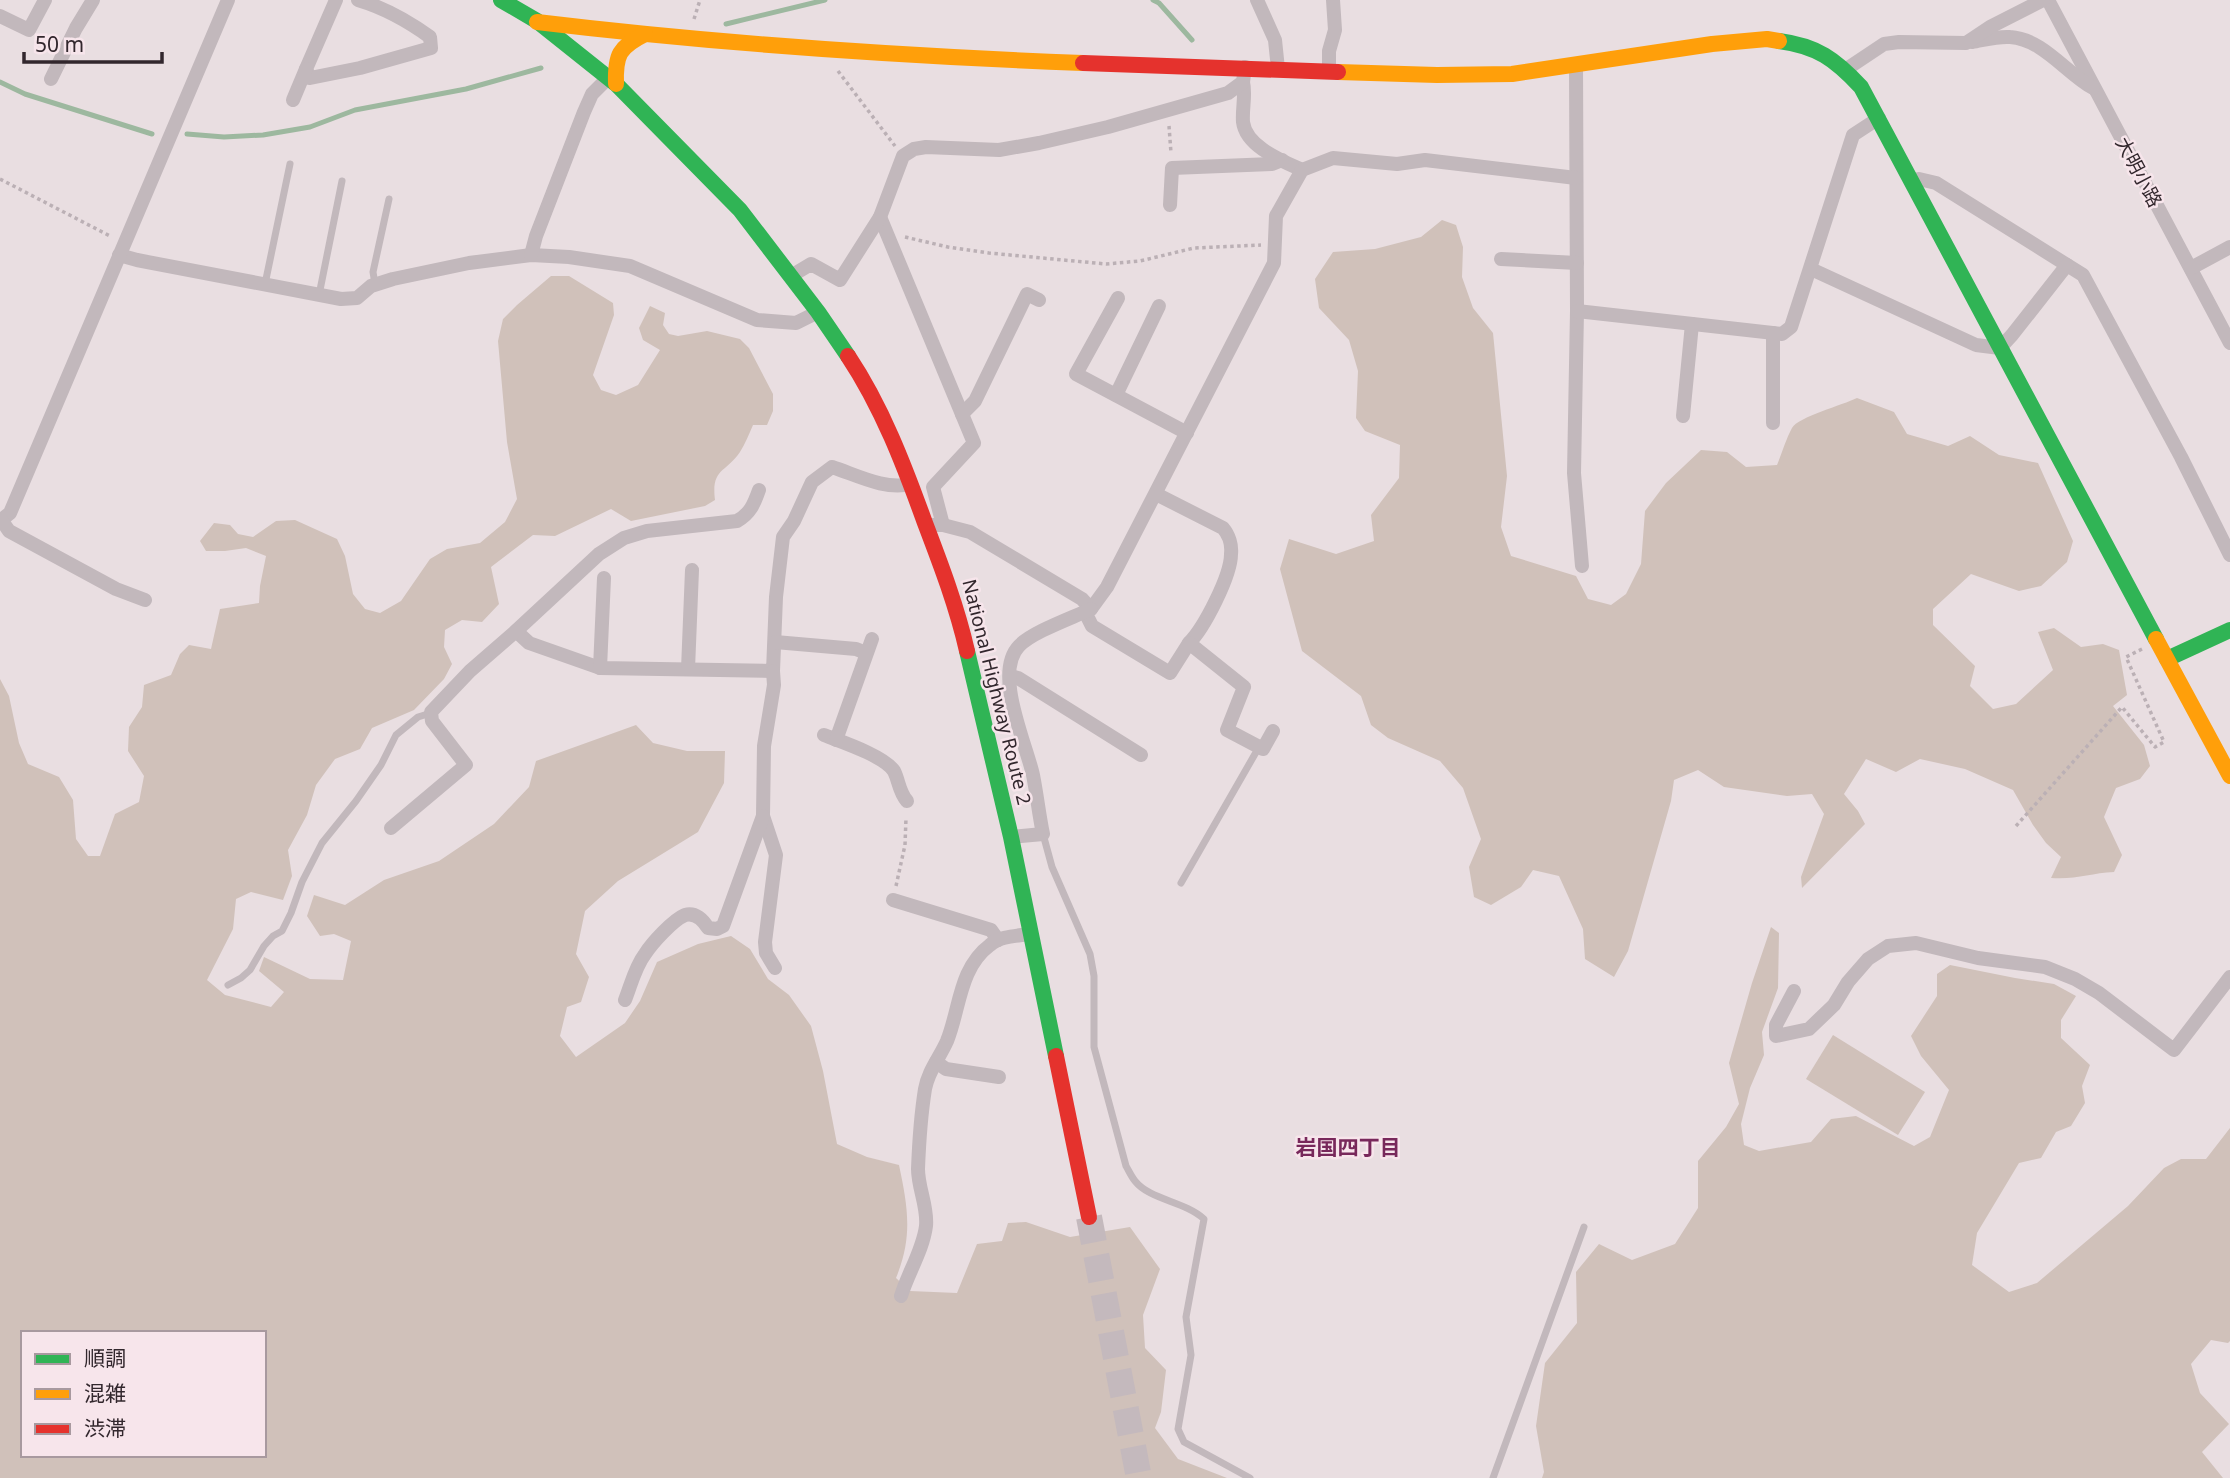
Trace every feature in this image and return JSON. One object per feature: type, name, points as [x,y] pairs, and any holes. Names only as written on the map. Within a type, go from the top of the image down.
[{"type":"main road","name":"National Highway Route 2","points":[[501,0],[537,21],[612,81],[740,210],[818,312],[860,374],[897,446],[911,484],[935,525],[958,611],[1011,837],[1089,1217]]},
{"type":"main road","points":[[537,21],[821,50],[1244,75],[1278,69],[1512,75],[1712,44],[1767,39],[1798,43],[1821,51],[1845,69],[1879,118],[2230,776]]},
{"type":"main road","points":[[612,81],[615,61],[626,43],[645,34]]},
{"type":"main road","points":[[2167,659],[2230,630]]},
{"type":"street","points":[[0,16],[29,30],[45,0]]},
{"type":"street","points":[[51,79],[93,0]]},
{"type":"street","points":[[145,600],[116,589],[9,531],[1,521],[10,513],[228,0]]},
{"type":"street","points":[[293,100],[336,0]]},
{"type":"street","points":[[306,69],[310,78],[360,68],[431,48],[430,37],[409,22],[375,5],[358,0]]},
{"type":"street","points":[[1257,0],[1275,40],[1278,69]]},
{"type":"street","points":[[1329,71],[1329,51],[1335,30],[1333,0]]},
{"type":"street","points":[[1966,43],[1990,27],[2046,0]]},
{"type":"street","name":"大明小路","points":[[2046,0],[2230,344]]},
{"type":"street","points":[[1845,69],[1884,44],[1966,43],[2011,37],[2034,45],[2078,80],[2094,89]]},
{"type":"street","points":[[1576,64],[1577,311],[1574,473],[1582,566]]},
{"type":"street","points":[[791,276],[811,264],[840,280],[880,217],[903,156],[914,149],[926,147],[999,150],[1108,127],[1228,93],[1244,75]]},
{"type":"street","points":[[1244,75],[1243,122],[1246,132],[1256,144],[1302,170]]},
{"type":"street","points":[[531,255],[592,94],[612,81]]},
{"type":"street","points":[[1577,311],[1782,334],[1791,327],[1853,135],[1879,118]]},
{"type":"street","points":[[1011,837],[1043,834],[1033,774],[1011,696],[1012,657],[1019,646],[1031,637],[1088,610],[1107,587],[1274,263],[1276,216],[1302,170],[1333,158],[1396,164],[1426,160],[1576,178]]},
{"type":"street","points":[[1170,205],[1172,168],[1272,164],[1282,160]]},
{"type":"street","points":[[1912,181],[1919,179],[1936,183],[2083,275],[2181,457],[2230,555]]},
{"type":"street","points":[[880,217],[974,443],[933,486],[935,525],[970,532],[1082,599],[1092,626],[1170,673],[1189,643],[1199,634],[1220,591],[1231,555],[1229,535],[1223,528],[1156,494]]},
{"type":"street","points":[[2191,268],[2230,247]]},
{"type":"street","points":[[122,249],[265,285],[341,299],[357,298],[375,284],[469,264],[531,255],[569,257],[630,266],[757,320],[796,323],[818,312]]},
{"type":"street","points":[[1501,259],[1577,263]]},
{"type":"street","points":[[1811,270],[1976,345],[2000,348],[2067,265]]},
{"type":"street","points":[[962,414],[975,401],[1027,294],[1039,300]]},
{"type":"street","points":[[1118,298],[1076,374],[1187,433]]},
{"type":"street","points":[[1116,395],[1159,306]]},
{"type":"street","points":[[1683,416],[1692,324]]},
{"type":"street","points":[[1773,333],[1773,423]]},
{"type":"street","points":[[625,1000],[645,954],[664,932],[686,915],[702,919],[708,928],[717,929],[723,926],[763,816],[764,746],[774,685],[776,597],[783,537],[794,521],[812,482],[832,467],[886,486],[911,484]]},
{"type":"street","points":[[391,828],[466,765],[432,721],[432,712],[470,671],[599,554],[624,538],[647,531],[737,521],[753,506],[760,490]]},
{"type":"street","points":[[688,669],[692,570]]},
{"type":"street","points":[[600,668],[604,578]]},
{"type":"street","points":[[516,631],[529,643],[600,668],[774,671]]},
{"type":"street","points":[[872,639],[830,738],[871,754],[893,769],[902,796],[907,801]]},
{"type":"street","points":[[775,642],[856,649],[866,653]]},
{"type":"street","points":[[1189,643],[1244,687],[1227,730],[1263,749],[1273,731]]},
{"type":"street","points":[[1010,676],[1018,678],[1142,755]]},
{"type":"street","points":[[763,816],[776,855],[765,942],[766,953],[775,968]]},
{"type":"street","points":[[893,900],[992,930],[998,940]]},
{"type":"street","points":[[901,1296],[924,1238],[927,1223],[918,1167],[929,1073],[950,1033],[965,979],[979,955],[998,940],[1030,934]]},
{"type":"street","points":[[1794,991],[1776,1026],[1776,1036],[1809,1029],[1834,1005],[1848,982],[1868,958],[1888,946],[1916,943],[1978,958],[2045,967],[2065,975],[2099,993],[2174,1050],[2230,977]]},
{"type":"street","points":[[936,1062],[946,1069],[999,1077]]},
{"type":"lane","points":[[265,285],[290,164]]},
{"type":"lane","points":[[319,295],[342,181]]},
{"type":"lane","points":[[375,284],[373,272],[389,199]]},
{"type":"lane","points":[[228,985],[250,970],[264,946],[282,931],[322,843],[381,765],[396,735],[418,717],[432,712]]},
{"type":"lane","points":[[1181,883],[1259,747]]},
{"type":"lane","points":[[1043,834],[1052,867],[1090,954],[1094,976],[1094,1047],[1126,1166],[1135,1182],[1147,1191],[1193,1209],[1203,1219],[1186,1317],[1191,1355],[1178,1429],[1185,1442],[1250,1478]]},
{"type":"lane","points":[[1493,1478],[1584,1227]]},
{"type":"path","points":[[821,50],[903,156]]},
{"type":"path","points":[[1167,110],[1172,168]]},
{"type":"path","points":[[0,179],[122,249]]},
{"type":"path","points":[[880,217],[907,238],[989,253],[1072,262],[1106,264],[1140,261],[1194,248],[1274,244]]},
{"type":"path","points":[[2016,826],[2122,707],[2155,747],[2164,743],[2126,657],[2157,642]]},
{"type":"path","points":[[893,900],[905,845],[907,801]]},
{"type":"shaded area","points":[[1442,220],[1456,225],[1463,247],[1462,277],[1473,308],[1493,333],[1507,476],[1501,527],[1511,556],[1576,576],[1588,599],[1611,605],[1626,594],[1641,564],[1645,511],[1666,483],[1701,450],[1727,452],[1746,467],[1777,465],[1796,424],[1857,398],[1894,412],[1907,434],[1948,446],[1970,436],[1999,455],[2038,463],[2073,541],[2067,562],[2041,586],[2019,591],[1971,574],[1933,609],[1933,625],[1975,666],[1970,686],[1993,709],[2016,704],[2053,670],[2038,632],[2054,628],[2081,647],[2103,644],[2119,650],[2127,695],[2113,706],[2144,745],[2150,766],[2140,779],[2116,788],[2104,817],[2122,855],[2114,872],[2051,878],[2061,857],[2033,825],[2013,790],[1965,769],[1920,759],[1896,772],[1866,759],[1844,794],[1865,824],[1802,888],[1801,877],[1824,814],[1812,794],[1787,796],[1724,787],[1698,770],[1674,780],[1671,801],[1628,951],[1614,977],[1585,959],[1583,929],[1559,876],[1533,870],[1521,887],[1491,905],[1474,897],[1469,867],[1481,839],[1463,788],[1440,761],[1388,738],[1371,725],[1361,696],[1302,651],[1280,569],[1289,539],[1336,554],[1374,541],[1371,515],[1399,478],[1400,445],[1365,431],[1356,418],[1358,371],[1349,340],[1319,308],[1315,279],[1333,252],[1375,249],[1421,237]]},
{"type":"shaded area","points":[[551,276],[569,276],[613,303],[614,315],[593,375],[601,390],[616,395],[638,385],[660,350],[643,340],[639,328],[650,306],[665,313],[663,325],[669,334],[678,336],[707,331],[740,339],[749,348],[773,394],[773,411],[767,425],[753,425],[740,452],[717,476],[715,500],[705,506],[631,521],[611,509],[555,536],[533,535],[491,567],[499,604],[482,622],[462,620],[445,630],[444,647],[452,664],[444,679],[414,710],[372,728],[360,749],[335,759],[316,785],[307,815],[288,850],[292,876],[283,900],[251,892],[236,899],[233,929],[207,980],[225,995],[271,1007],[284,992],[259,971],[264,957],[310,979],[343,980],[351,941],[334,934],[320,936],[307,916],[314,895],[345,905],[384,880],[439,861],[494,824],[529,787],[536,761],[636,725],[653,743],[687,751],[725,751],[724,783],[698,832],[618,881],[585,911],[576,954],[589,977],[581,1002],[567,1007],[560,1036],[576,1057],[625,1023],[640,1001],[657,962],[698,944],[731,936],[750,949],[768,979],[789,995],[811,1026],[837,1144],[867,1157],[899,1165],[905,1195],[907,1235],[896,1278],[910,1291],[957,1293],[977,1244],[1002,1241],[1008,1223],[1026,1222],[1070,1237],[1130,1227],[1160,1269],[1143,1315],[1145,1348],[1166,1370],[1161,1412],[1155,1428],[1178,1459],[1227,1478],[0,1478],[0,679],[9,696],[19,743],[28,764],[59,777],[73,800],[76,839],[88,856],[100,856],[115,814],[139,802],[144,776],[128,751],[129,727],[142,707],[144,685],[171,675],[180,654],[189,645],[211,649],[220,609],[259,603],[266,556],[246,548],[206,551],[200,541],[214,523],[230,525],[238,534],[253,537],[276,521],[295,520],[337,539],[345,556],[353,594],[365,609],[380,613],[401,601],[430,559],[447,549],[480,543],[505,522],[517,499],[507,442],[498,341],[503,319]]},
{"type":"shaded area","points":[[1771,927],[1779,933],[1778,988],[1762,1032],[1764,1055],[1750,1088],[1741,1124],[1744,1145],[1759,1151],[1811,1142],[1831,1119],[1856,1116],[1914,1146],[1930,1137],[1949,1090],[1921,1056],[1911,1036],[1937,996],[1937,974],[1950,965],[2054,984],[2076,996],[2061,1020],[2061,1038],[2090,1065],[2082,1086],[2085,1103],[2071,1126],[2056,1132],[2041,1158],[2019,1163],[1977,1233],[1972,1265],[2009,1292],[2037,1283],[2128,1206],[2164,1168],[2181,1159],[2206,1159],[2230,1128],[2230,1341],[2228,1343],[2211,1340],[2191,1364],[2200,1393],[2229,1424],[2202,1452],[2223,1478],[1542,1478],[1544,1472],[1536,1426],[1545,1363],[1577,1323],[1576,1272],[1599,1244],[1632,1260],[1675,1244],[1698,1208],[1698,1161],[1726,1127],[1739,1104],[1729,1063]]},
{"type":"shaded area","points":[[1833,1035],[1925,1092],[1898,1135],[1806,1079]]},
{"type":"waterway","points":[[726,24],[825,0]]},
{"type":"waterway","points":[[1153,0],[1159,3],[1192,40]]},
{"type":"waterway","points":[[187,134],[224,137],[263,135],[310,127],[355,110],[466,89],[541,68]]},
{"type":"waterway","points":[[0,82],[25,94],[152,134]]},
{"type":"tunnel","points":[[1089,1217],[1139,1478]]},
{"type":"traffic: fast","points":[[501,0],[537,21],[616,84],[740,210],[848,356]]},
{"type":"traffic: fast","points":[[1779,41],[1804,46],[1825,55],[1861,87],[2156,639]]},
{"type":"traffic: fast","points":[[2167,659],[2230,630]]},
{"type":"traffic: fast","points":[[967,651],[1011,837],[1056,1056]]},
{"type":"traffic: slow","points":[[537,22],[810,48],[1083,63]]},
{"type":"traffic: slow","points":[[616,84],[616,66],[620,53],[629,43],[645,34]]},
{"type":"traffic: slow","points":[[1338,72],[1512,74],[1712,44],[1767,39],[1779,41]]},
{"type":"traffic: slow","points":[[2156,639],[2230,776]]},
{"type":"traffic: jam","points":[[1083,63],[1338,72]]},
{"type":"traffic: jam","points":[[848,356],[882,416],[900,458],[948,586],[967,651]]},
{"type":"traffic: jam","points":[[1056,1056],[1089,1217]]},
{"type":"district","name":"岩国四丁目","points":[[1348,1147]]}]
